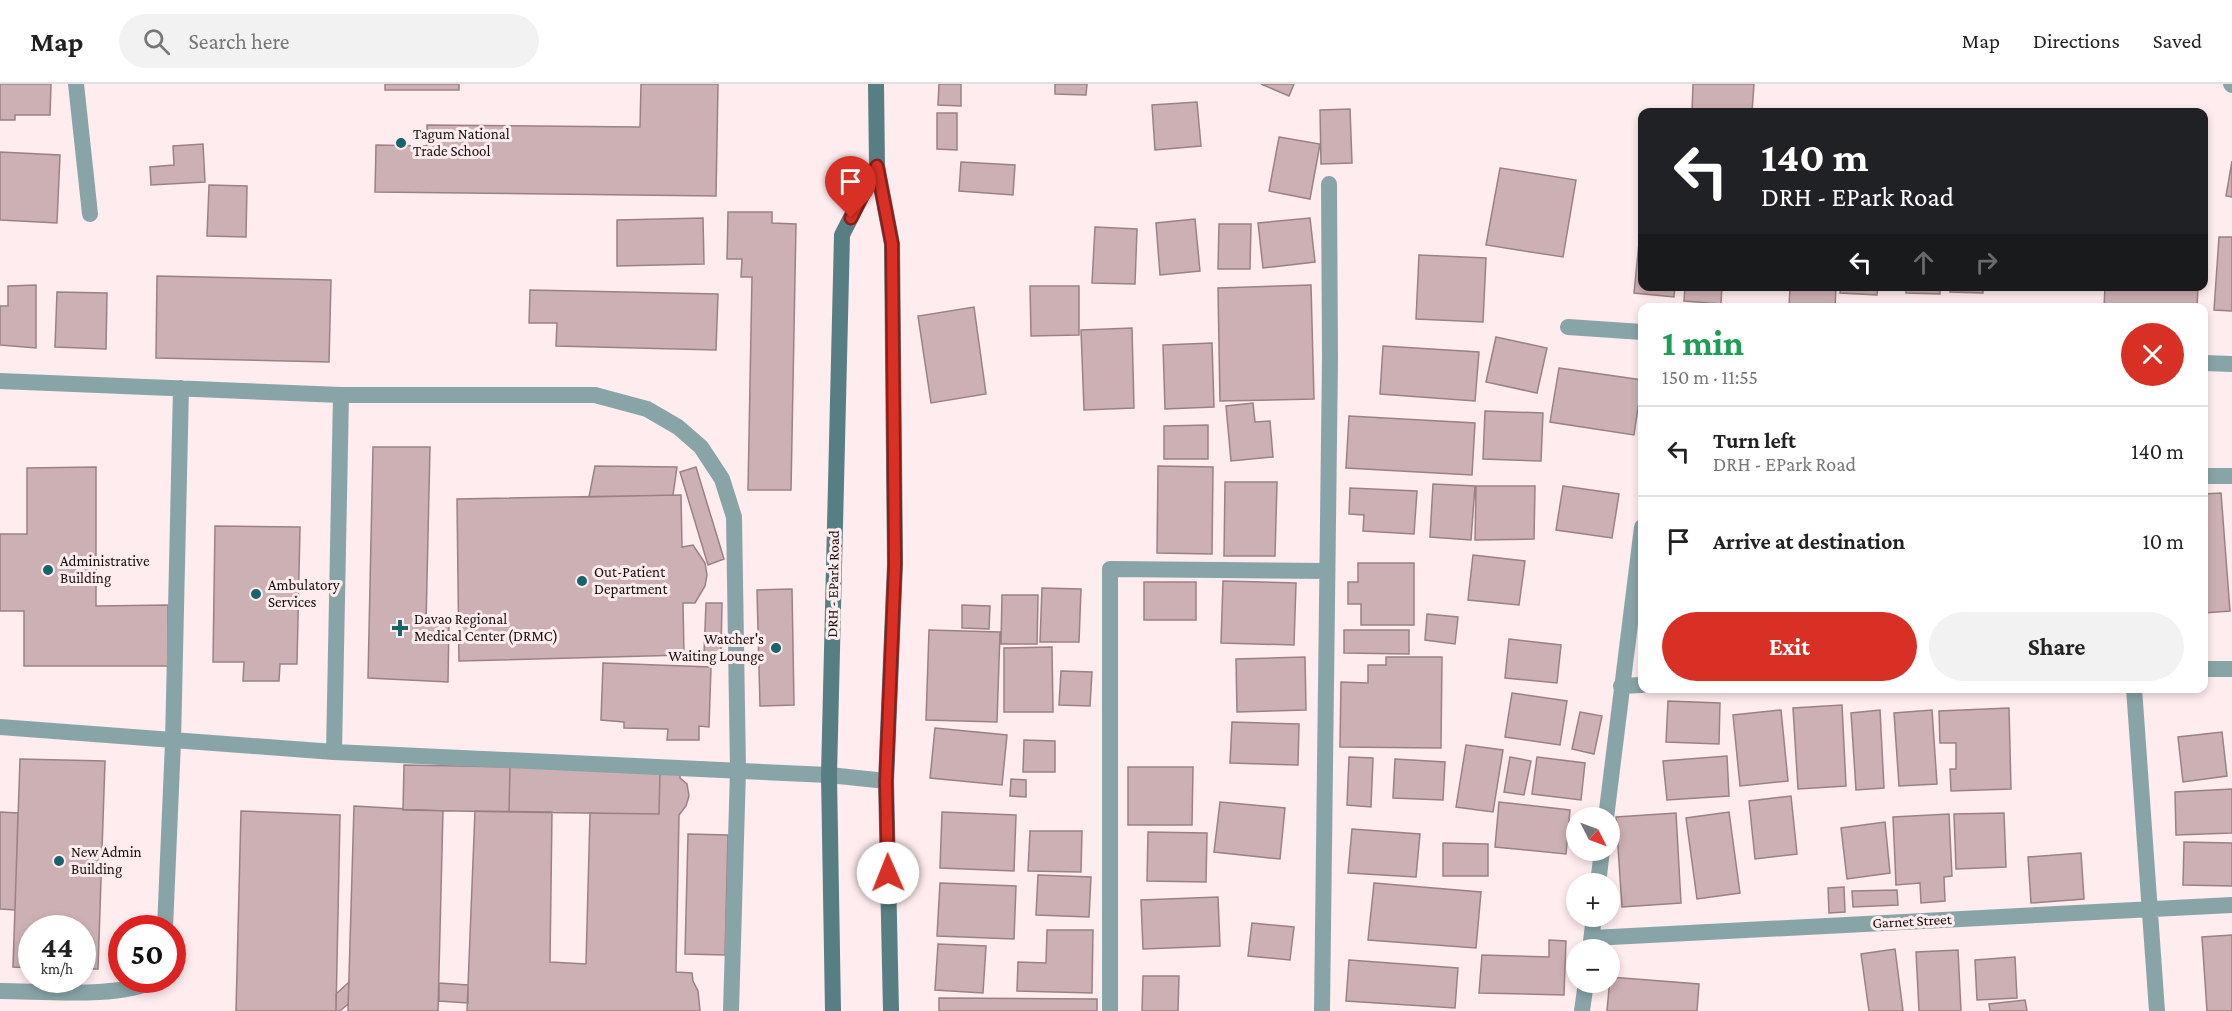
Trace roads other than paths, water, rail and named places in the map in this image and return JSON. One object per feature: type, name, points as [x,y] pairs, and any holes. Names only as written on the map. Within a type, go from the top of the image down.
[{"type":"main road","name":"DRH - EPark Road","points":[[876,84],[877,166],[892,244],[895,564],[886,781],[891,1011]]},
{"type":"main road","name":"DRH - EPark Road","points":[[834,1011],[829,775],[842,235],[877,166]]},
{"type":"street","points":[[76,84],[90,213]]},
{"type":"street","points":[[1322,1011],[1329,184]]},
{"type":"street","points":[[1568,327],[1638,332]]},
{"type":"street","points":[[2208,363],[2232,364]]},
{"type":"street","points":[[0,381],[341,395],[595,395],[647,409],[678,427],[701,447],[722,479],[734,517],[738,770],[731,1011]]},
{"type":"street","points":[[166,915],[173,742],[181,388]]},
{"type":"street","points":[[334,752],[341,395]]},
{"type":"street","points":[[2208,476],[2232,476]]},
{"type":"street","points":[[1607,807],[1638,559]]},
{"type":"street","points":[[1110,1011],[1110,569],[1327,571]]},
{"type":"street","points":[[2208,669],[2232,669]]},
{"type":"street","points":[[1622,686],[1638,685]]},
{"type":"street","points":[[2134,693],[2157,1011]]},
{"type":"street","points":[[0,727],[173,742],[334,752],[738,770],[886,781]]},
{"type":"street","name":"Garnet Street","points":[[1620,942],[2148,908],[2232,905]]},
{"type":"street","points":[[0,991],[108,990]]},
{"type":"street","points":[[1582,1011],[1584,993]]},
{"type":"place","name":"Tagum National Trade School","points":[[401,143]]},
{"type":"place","name":"Administrative Building","points":[[48,570]]},
{"type":"place","name":"Out-Patient Department","points":[[582,581]]},
{"type":"place","name":"Ambulatory Services","points":[[256,594]]},
{"type":"place","name":"Davao Regional Medical Center (DRMC)","points":[[400,628]]},
{"type":"place","name":"Watcher's Waiting Lounge","points":[[776,648]]},
{"type":"place","name":"New Admin Building","points":[[59,861]]}]
